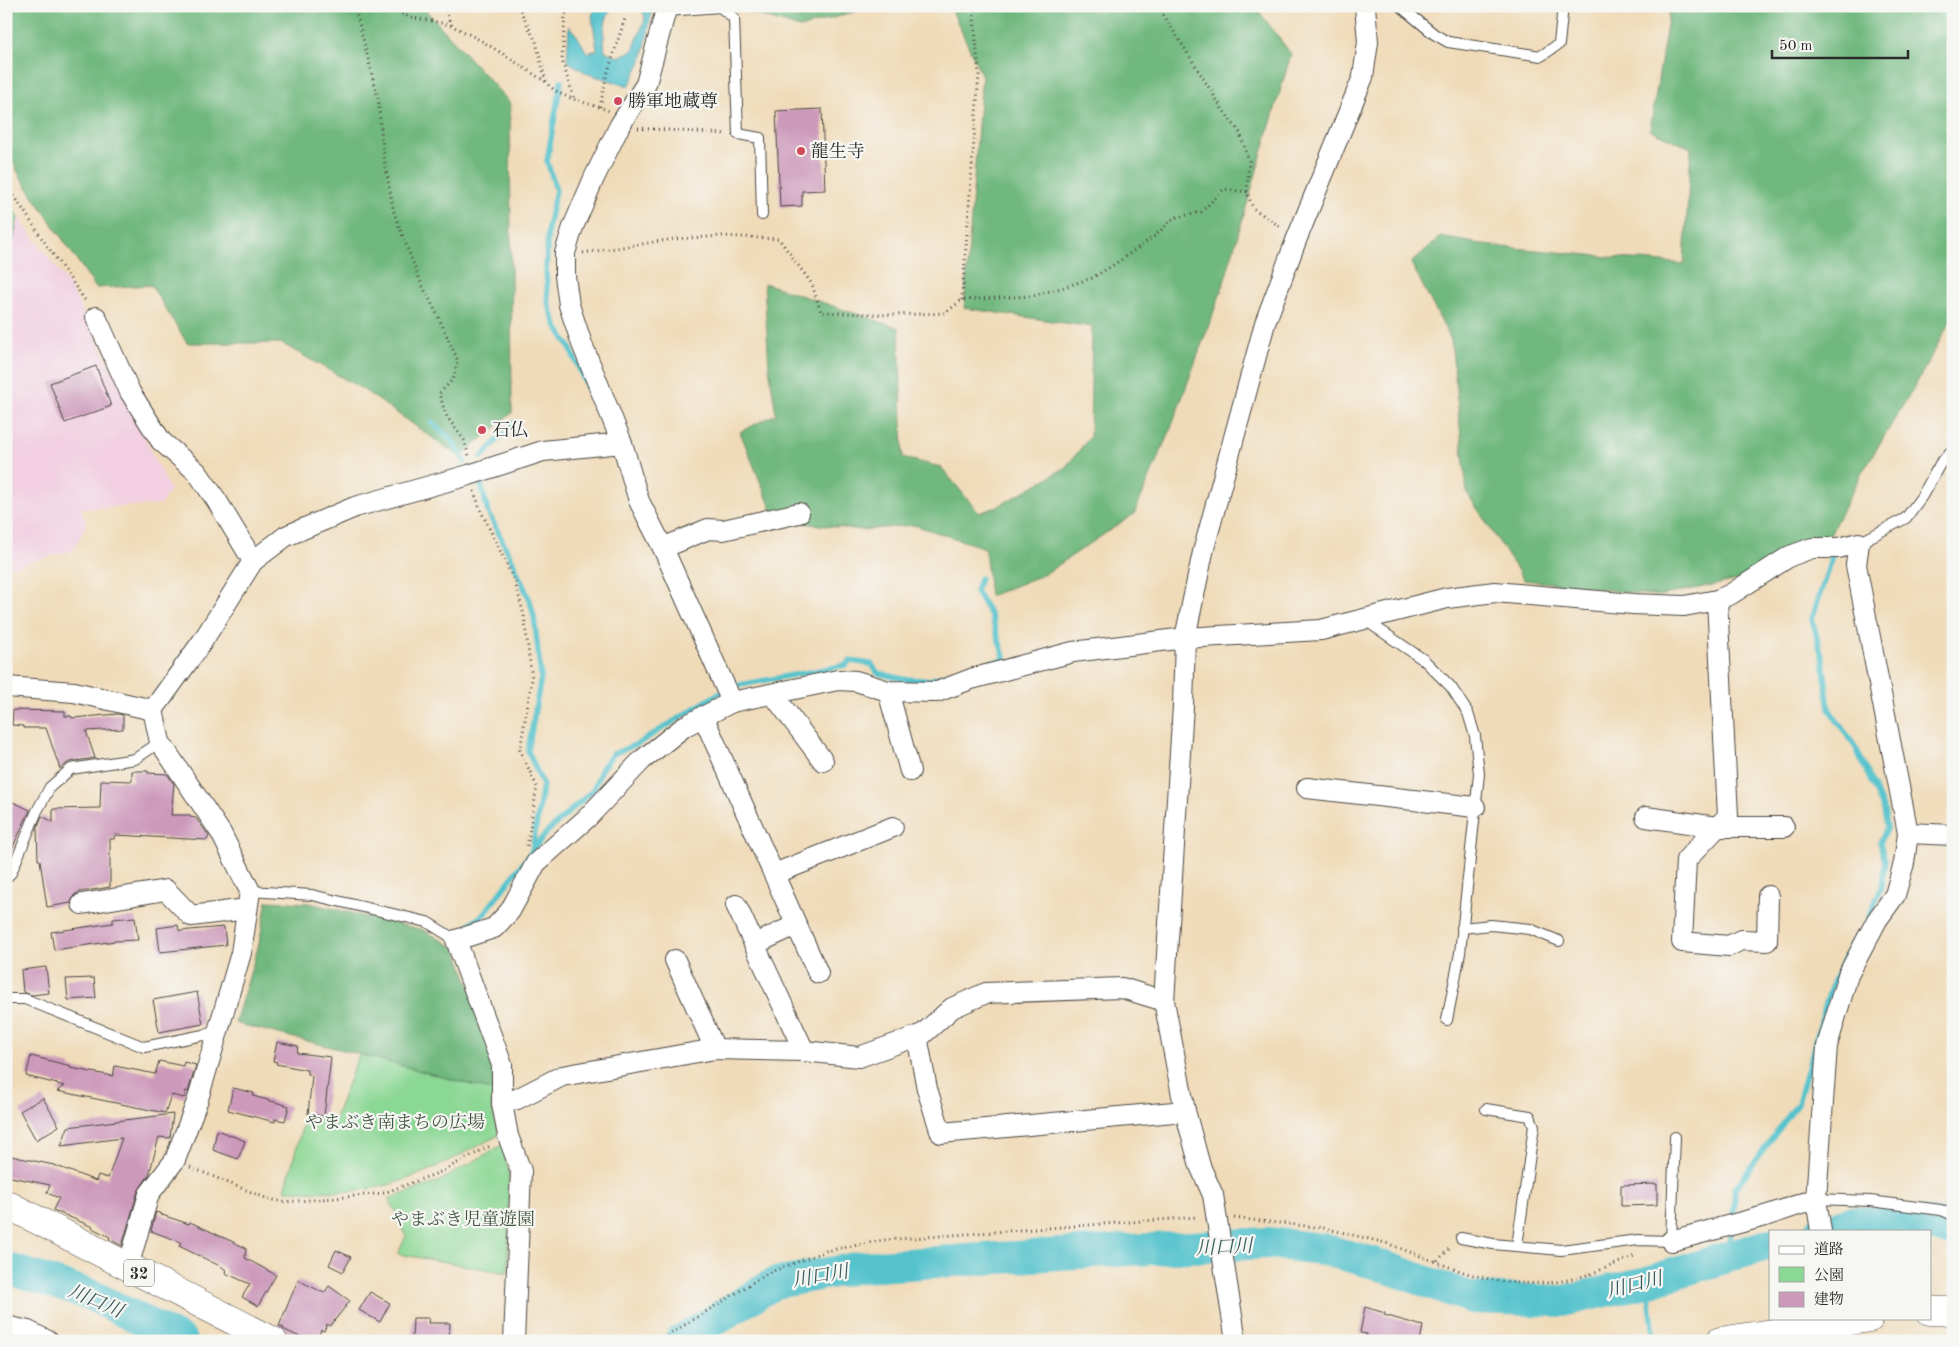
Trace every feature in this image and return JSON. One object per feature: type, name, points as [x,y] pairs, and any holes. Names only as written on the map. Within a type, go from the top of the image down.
[{"type":"main road","name":"32","points":[[6,1204],[273,1341]]},
{"type":"main road","points":[[1932,1311],[1953,1311]]},
{"type":"main road","points":[[1720,1341],[1835,1321]]},
{"type":"street","points":[[1236,1341],[1213,1195],[1200,1166],[1186,1111],[1164,1001],[1183,706],[1185,638],[1203,552],[1265,323],[1297,238],[1363,77],[1368,42],[1365,6]]},
{"type":"street","points":[[667,9],[646,84],[624,119],[594,178],[574,228],[565,253],[565,276],[569,305],[582,344],[622,443],[639,501],[663,548],[732,701]]},
{"type":"street","points":[[96,318],[130,392],[161,441],[197,472],[253,561]]},
{"type":"street","points":[[128,1267],[149,1194],[175,1160],[198,1099],[241,953],[249,900],[221,833],[160,742],[153,710],[202,642],[253,561],[286,536],[355,507],[469,475],[543,451],[622,443]]},
{"type":"street","points":[[663,548],[708,528],[723,530],[799,514]]},
{"type":"street","points":[[514,1341],[521,1171],[508,1136],[502,1103],[502,1065],[456,940],[494,928],[510,911],[536,863],[587,818],[642,760],[685,726],[732,701],[838,680],[856,681],[888,691],[938,692],[971,679],[1073,652],[1185,638],[1321,630],[1447,598],[1495,592],[1633,604],[1684,606],[1717,600],[1731,594],[1790,556],[1805,550],[1812,548],[1838,548],[1859,543],[1856,565],[1908,833],[1904,862],[1895,895],[1876,920],[1848,975],[1827,1046],[1817,1204],[1821,1230]]},
{"type":"street","points":[[1717,600],[1728,816],[1686,860],[1682,942],[1729,946],[1741,940],[1767,941],[1768,896]]},
{"type":"street","points":[[6,687],[74,692],[153,710]]},
{"type":"street","points":[[888,691],[910,771]]},
{"type":"street","points":[[773,694],[823,761]]},
{"type":"street","points":[[703,716],[818,973]]},
{"type":"street","points":[[1307,788],[1475,807]]},
{"type":"street","points":[[1646,817],[1718,827],[1784,827]]},
{"type":"street","points":[[774,874],[893,827]]},
{"type":"street","points":[[1908,833],[1953,835]]},
{"type":"street","points":[[82,904],[166,890],[191,916],[249,900]]},
{"type":"street","points":[[736,905],[804,1051]]},
{"type":"street","points":[[755,944],[796,925]]},
{"type":"street","points":[[675,960],[715,1049]]},
{"type":"street","points":[[502,1103],[517,1099],[562,1076],[715,1049],[804,1051],[859,1057],[923,1034],[952,1008],[986,992],[1122,988],[1164,1001]]},
{"type":"street","points":[[917,1036],[927,1089],[941,1133],[1186,1111]]},
{"type":"street","points":[[1671,1241],[1817,1204]]},
{"type":"street","points":[[6,1326],[28,1331],[48,1341]]},
{"type":"lane","points":[[1400,6],[1434,34],[1448,42],[1541,56],[1559,44],[1563,6]]},
{"type":"lane","points":[[667,9],[720,7],[734,18],[738,134],[760,138],[762,215]]},
{"type":"lane","points":[[1859,543],[1906,518],[1922,496],[1940,464],[1953,450]]},
{"type":"lane","points":[[1365,620],[1424,660],[1451,687],[1468,713],[1475,736],[1478,774],[1475,807],[1460,953],[1447,1020]]},
{"type":"lane","points":[[6,878],[11,873],[37,811],[50,787],[71,769],[135,759],[160,742]]},
{"type":"lane","points":[[249,900],[312,895],[427,922],[456,940]]},
{"type":"lane","points":[[1462,928],[1491,926],[1530,928],[1559,941]]},
{"type":"lane","points":[[6,999],[25,999],[144,1047],[218,1032]]},
{"type":"lane","points":[[1486,1109],[1530,1116],[1534,1126],[1517,1246]]},
{"type":"lane","points":[[1461,1238],[1493,1244],[1562,1250],[1638,1240],[1671,1241],[1675,1137]]},
{"type":"lane","points":[[1817,1204],[1870,1201],[1941,1210],[1953,1215]]},
{"type":"path","points":[[353,6],[378,98],[384,159],[394,213],[420,282],[458,361],[453,379],[439,394],[447,417],[464,440],[469,458],[469,475],[481,511],[515,582],[524,615],[532,679],[520,750],[537,787],[526,854]]},
{"type":"path","points":[[389,6],[398,13],[453,26],[496,50],[546,82],[550,87],[624,119]]},
{"type":"path","points":[[443,6],[453,26]]},
{"type":"path","points":[[518,6],[536,42],[546,82]]},
{"type":"path","points":[[573,6],[565,15],[562,60],[574,99]]},
{"type":"path","points":[[962,300],[979,74],[974,6]]},
{"type":"path","points":[[1158,6],[1223,110],[1240,133],[1249,160],[1247,192],[1253,208],[1297,238]]},
{"type":"path","points":[[600,107],[606,78],[625,18]]},
{"type":"path","points":[[645,129],[712,134]]},
{"type":"path","points":[[6,183],[96,318]]},
{"type":"path","points":[[592,252],[674,239],[722,236],[779,239],[812,284],[822,312],[945,314],[962,300],[1032,296],[1092,278],[1140,247],[1174,218],[1201,212],[1224,189],[1247,192]]},
{"type":"path","points":[[175,1160],[268,1199],[284,1202],[384,1193],[438,1173],[508,1136]]},
{"type":"path","points":[[659,1341],[768,1273],[826,1252],[884,1240],[1217,1216],[1324,1228],[1386,1243],[1413,1252],[1457,1271],[1521,1284],[1563,1281],[1593,1273],[1636,1255]]},
{"type":"path","points":[[1436,1262],[1461,1238]]},
{"type":"shaded area","points":[[6,198],[67,282],[90,325],[170,490],[160,505],[81,508],[86,524],[74,550],[11,567],[6,565]]},
{"type":"green space","points":[[6,6],[422,6],[510,103],[512,413],[460,457],[364,390],[281,343],[187,343],[151,285],[96,288],[21,178],[6,149]]},
{"type":"green space","points":[[729,6],[873,6],[800,28]]},
{"type":"green space","points":[[950,6],[1255,6],[1291,54],[1222,289],[1171,428],[1134,514],[1045,574],[990,596],[985,548],[914,525],[862,530],[776,520],[740,432],[776,414],[769,367],[764,283],[899,328],[903,458],[941,467],[979,513],[997,507],[1065,468],[1090,437],[1092,327],[964,308],[982,76]]},
{"type":"green space","points":[[1670,6],[1953,6],[1953,316],[1916,384],[1860,476],[1830,534],[1769,574],[1658,596],[1524,580],[1467,493],[1451,340],[1411,263],[1440,237],[1493,246],[1684,264],[1691,148],[1650,130]]},
{"type":"green space","points":[[6,198],[18,217],[6,274]]},
{"type":"green space","points":[[267,901],[309,903],[423,930],[456,948],[500,1069],[494,1091],[359,1054],[235,1023],[259,944]]},
{"type":"green space","name":"やまぶき南まちの広場","points":[[359,1054],[494,1091],[491,1106],[499,1135],[428,1170],[384,1186],[347,1191],[285,1190],[305,1116],[334,1120]]},
{"type":"green space","name":"やまぶき児童遊園","points":[[502,1145],[509,1171],[508,1273],[398,1254],[406,1236],[398,1215],[388,1199],[438,1182]]},
{"type":"water","points":[[596,6],[613,6],[606,22],[604,45],[605,51],[618,57],[633,50],[645,19],[642,6],[653,6],[643,57],[629,86],[588,74],[567,61],[569,26],[587,53],[597,50],[592,16]]},
{"type":"building","name":"龍生寺","points":[[822,109],[825,190],[802,191],[802,206],[780,207],[776,111]]},
{"type":"building","points":[[96,366],[111,406],[65,423],[50,383]]},
{"type":"building","points":[[13,710],[65,711],[65,716],[71,716],[72,718],[118,714],[123,715],[123,729],[86,731],[95,758],[69,762],[60,769],[46,728],[23,728],[23,726],[12,725]]},
{"type":"building","points":[[132,771],[167,774],[174,784],[171,815],[190,815],[190,817],[196,818],[209,836],[207,840],[115,835],[114,839],[110,839],[110,887],[80,892],[74,895],[71,903],[47,907],[40,860],[38,860],[37,828],[42,816],[53,822],[53,809],[100,808],[101,780],[132,781]]},
{"type":"building","points":[[13,802],[30,810],[6,862],[6,815]]},
{"type":"building","points":[[135,917],[138,940],[115,941],[54,950],[51,932],[113,923],[113,919]]},
{"type":"building","points":[[178,925],[179,931],[224,927],[226,945],[160,952],[157,928]]},
{"type":"building","points":[[46,967],[49,993],[32,995],[23,992],[21,970]]},
{"type":"building","points":[[94,978],[96,998],[68,1000],[66,979]]},
{"type":"building","points":[[197,992],[203,1024],[159,1032],[153,1000]]},
{"type":"building","points":[[277,1042],[298,1046],[297,1053],[331,1057],[324,1116],[308,1114],[312,1076],[307,1073],[307,1070],[276,1064],[277,1062],[273,1061]]},
{"type":"building","points":[[31,1056],[71,1066],[70,1068],[113,1076],[115,1066],[155,1074],[159,1061],[183,1066],[184,1062],[196,1065],[188,1092],[185,1091],[185,1098],[171,1095],[165,1113],[57,1091],[65,1086],[26,1076]]},
{"type":"building","points":[[233,1088],[254,1093],[253,1096],[289,1106],[285,1121],[275,1119],[275,1122],[228,1110]]},
{"type":"building","points":[[43,1098],[59,1126],[36,1140],[20,1111]]},
{"type":"building","points":[[173,1114],[170,1138],[159,1137],[149,1175],[138,1191],[122,1246],[93,1227],[53,1210],[59,1198],[47,1193],[50,1185],[6,1176],[6,1155],[54,1165],[96,1181],[98,1175],[108,1178],[122,1138],[61,1146],[68,1127]]},
{"type":"building","points":[[217,1130],[245,1141],[238,1159],[213,1150]]},
{"type":"building","points":[[1657,1184],[1657,1205],[1621,1206],[1621,1185]]},
{"type":"building","points":[[156,1212],[189,1224],[190,1222],[246,1248],[245,1258],[276,1275],[258,1306],[242,1297],[250,1284],[225,1273],[226,1270],[222,1267],[179,1246],[181,1242],[151,1231]]},
{"type":"building","points":[[336,1250],[351,1257],[343,1272],[329,1265]]},
{"type":"building","points":[[298,1280],[324,1293],[329,1286],[350,1301],[330,1326],[327,1324],[324,1331],[321,1330],[316,1341],[308,1341],[279,1326]]},
{"type":"building","points":[[370,1292],[390,1303],[380,1322],[359,1310]]},
{"type":"building","points":[[1365,1307],[1385,1313],[1384,1315],[1423,1326],[1420,1341],[1375,1341],[1366,1339],[1367,1334],[1360,1333]]},
{"type":"building","points":[[413,1318],[429,1318],[428,1323],[450,1323],[449,1341],[412,1341]]},
{"type":"waterway","points":[[561,81],[547,161],[556,190],[548,227],[546,270],[548,303],[557,327],[570,348],[600,416]]},
{"type":"waterway","points":[[432,423],[451,439],[465,462]]},
{"type":"waterway","points":[[482,457],[513,423]]},
{"type":"waterway","points":[[480,481],[488,512],[513,562],[530,601],[534,616],[541,677],[528,751],[543,785],[532,850]]},
{"type":"waterway","points":[[1832,556],[1812,619],[1823,660],[1829,709],[1856,748],[1884,810],[1887,827],[1880,843],[1885,861],[1882,886],[1869,917]]},
{"type":"waterway","points":[[469,925],[484,914],[545,834],[593,790],[602,768],[613,754],[639,743],[719,693],[740,685],[846,665],[850,661],[871,664],[878,673],[903,679],[929,680],[1005,659],[991,616],[976,591],[980,578]]},
{"type":"waterway","points":[[1733,1215],[1735,1189],[1798,1103],[1830,990],[1847,952],[1859,933]]},
{"type":"waterway","name":"川口川","points":[[1823,1230],[1851,1222],[1925,1223],[1953,1231]]},
{"type":"waterway","points":[[1724,1258],[1731,1234]]},
{"type":"waterway","name":"川口川","points":[[680,1341],[775,1283],[861,1267],[1268,1243],[1322,1249],[1374,1263],[1472,1298],[1563,1301],[1647,1282],[1769,1244]]},
{"type":"waterway","name":"川口川","points":[[6,1268],[91,1295],[182,1341]]},
{"type":"waterway","points":[[1647,1282],[1655,1341]]},
{"type":"place","name":"勝軍地蔵尊","points":[[618,101]]},
{"type":"place","name":"龍生寺","points":[[801,151]]},
{"type":"place","name":"石仏","points":[[482,430]]}]
